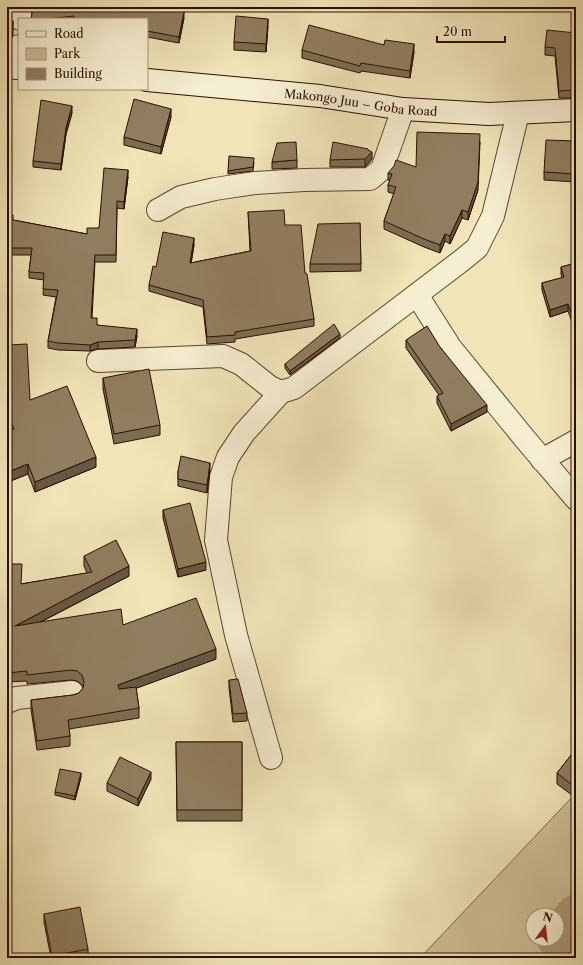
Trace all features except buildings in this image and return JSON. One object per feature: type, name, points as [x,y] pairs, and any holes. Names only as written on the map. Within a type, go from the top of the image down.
[{"type":"street","points":[[20,18],[21,7]]},
{"type":"street","points":[[15,68],[18,52]]},
{"type":"street","name":"Makongo Juu – Goba Road","points":[[148,80],[320,96],[403,109],[489,114],[576,110]]},
{"type":"street","points":[[158,210],[180,197],[214,189],[255,183],[304,180],[370,179],[382,169],[403,109]]},
{"type":"street","points":[[272,758],[236,635],[216,540],[221,476],[228,457],[244,432],[281,392],[294,388],[477,248],[493,216],[518,113]]},
{"type":"street","points":[[417,295],[450,347],[542,460],[576,499]]},
{"type":"street","points":[[98,362],[223,356],[241,364],[270,387],[281,392]]},
{"type":"street","points":[[542,460],[576,441]]},
{"type":"street","points":[[7,702],[17,698],[72,692]]},
{"type":"green space","points":[[576,793],[576,958],[420,958]]},
{"type":"waterway","points":[[565,928],[576,915]]}]
